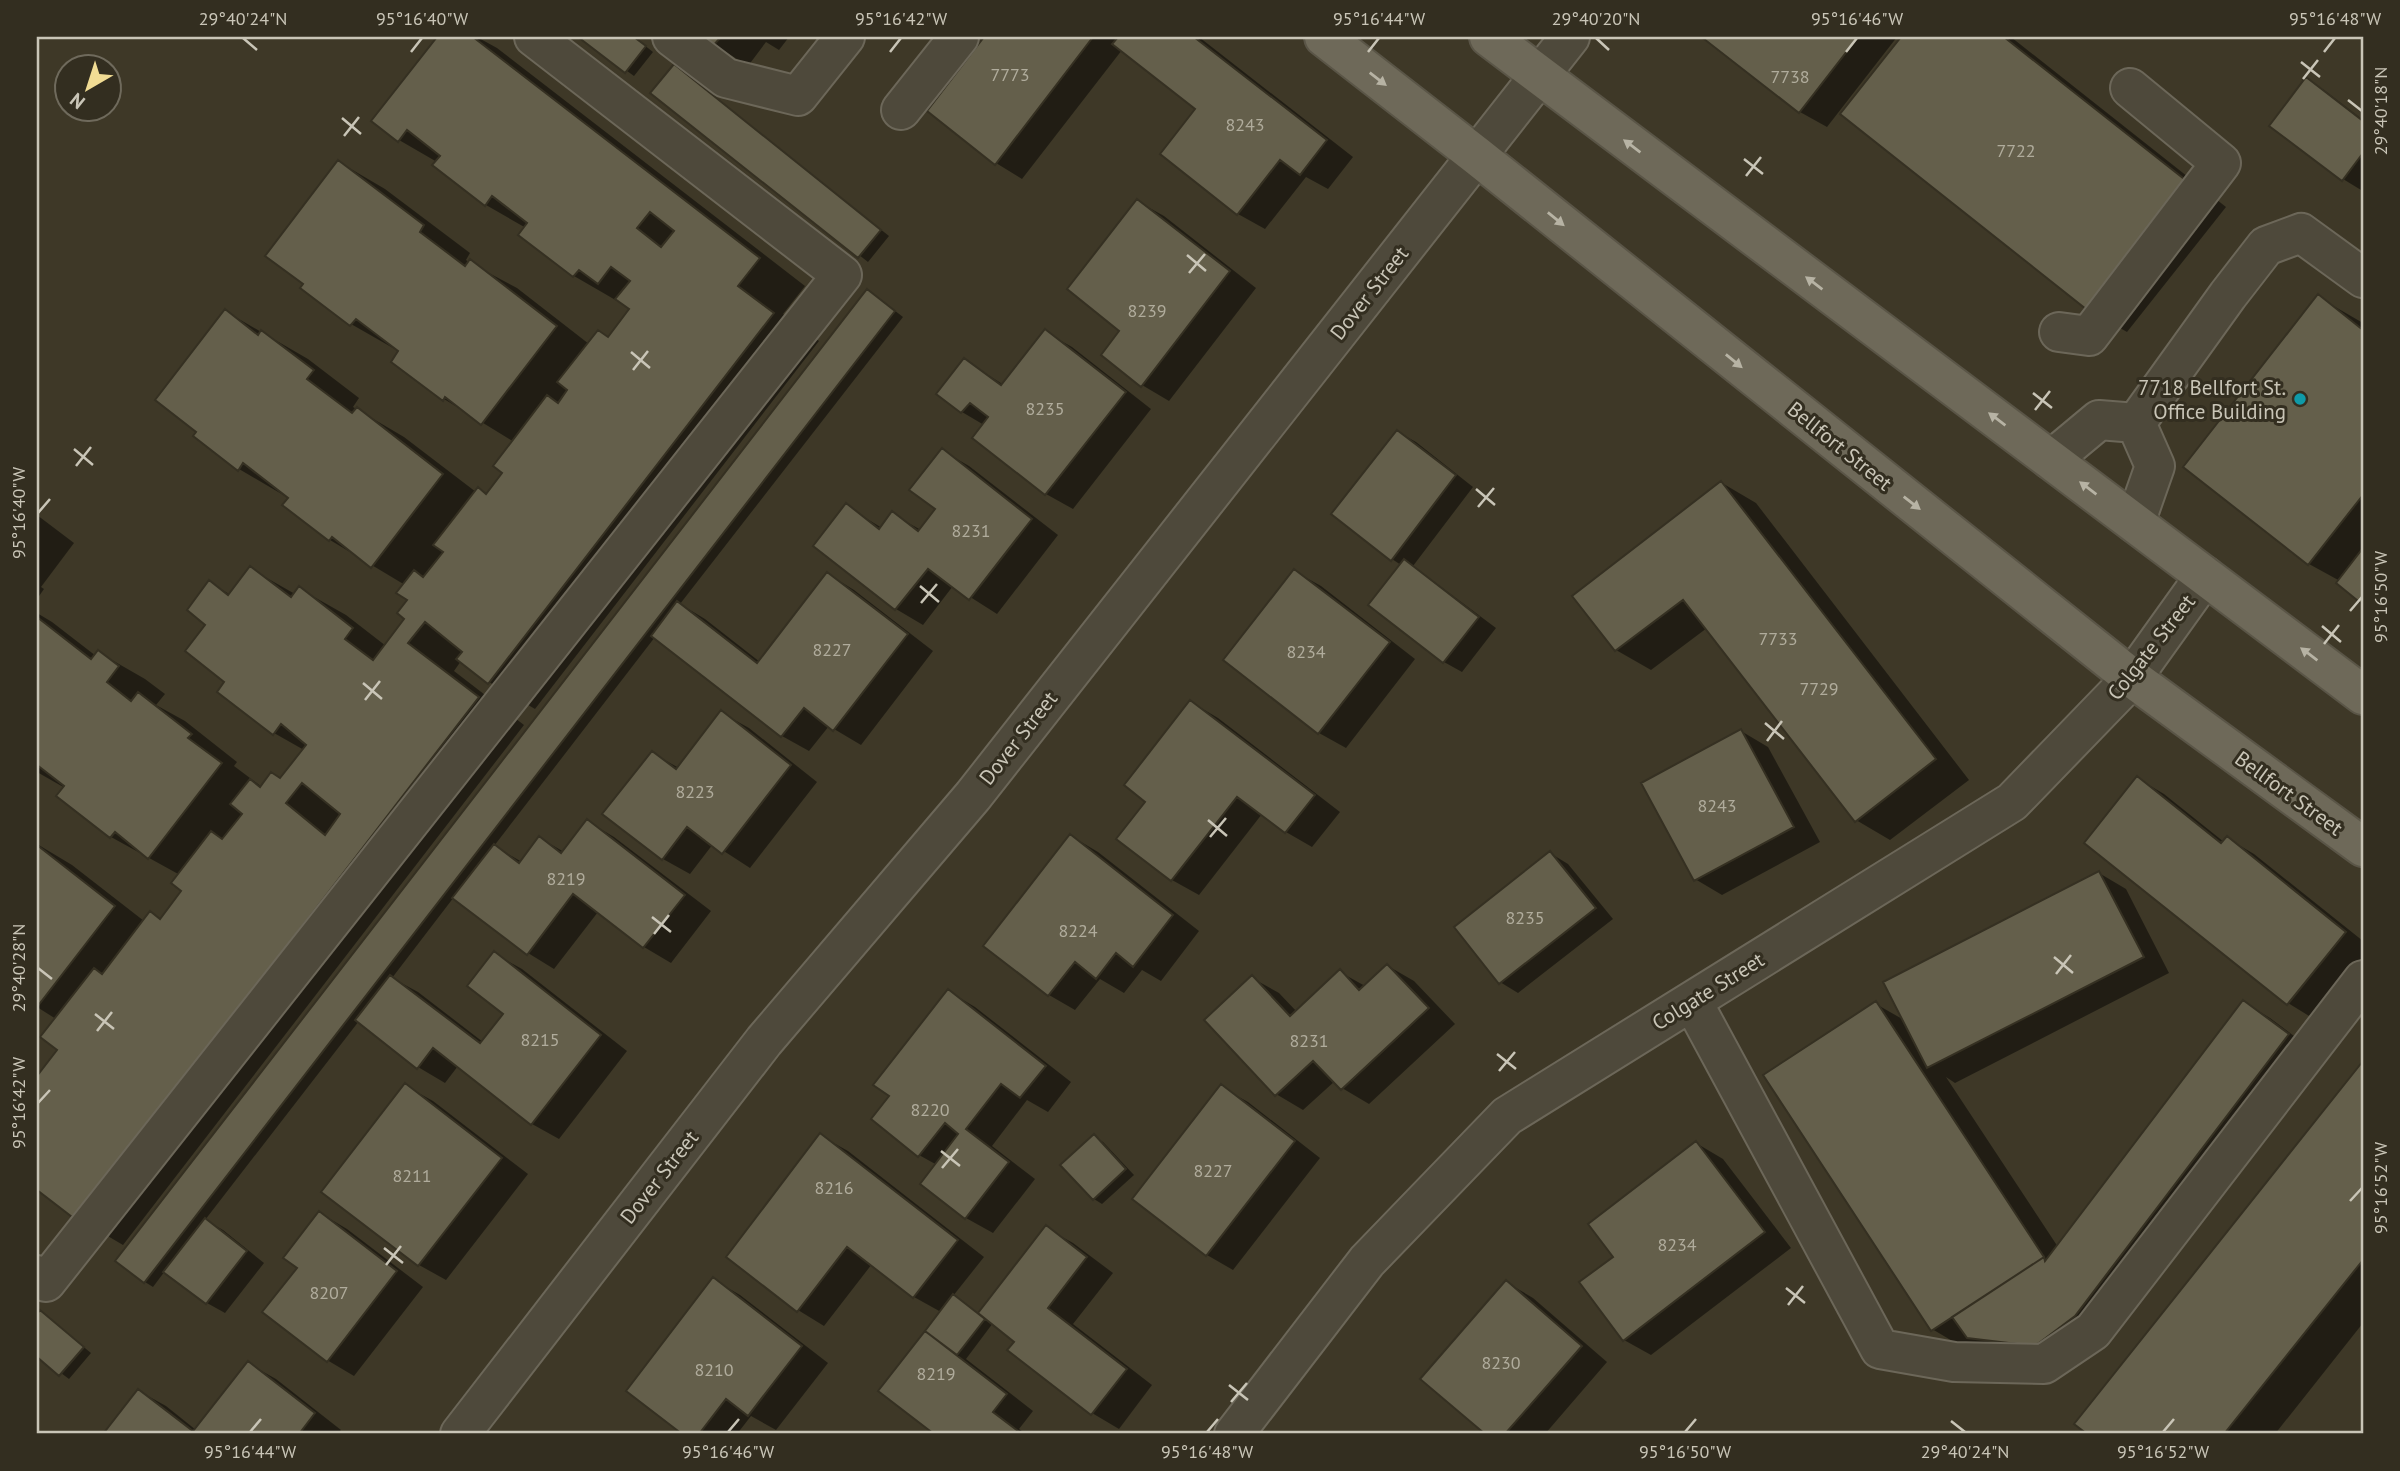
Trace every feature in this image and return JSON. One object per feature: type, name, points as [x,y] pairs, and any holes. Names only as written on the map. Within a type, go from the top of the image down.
[{"type":"main road","name":"Bellfort Street","points":[[1324,37],[2132,678],[2363,847]]},
{"type":"main road","points":[[1489,37],[2363,695]]},
{"type":"street","points":[[37,1275],[46,1282],[842,275],[534,37]]},
{"type":"street","points":[[672,37],[726,78],[798,96],[845,37]]},
{"type":"street","points":[[901,110],[959,37]]},
{"type":"street","name":"Dover Street","points":[[460,1434],[764,1041],[973,796],[1570,37]]},
{"type":"street","points":[[2059,332],[2089,336],[2221,163],[2130,88]]},
{"type":"street","points":[[2136,423],[2266,246],[2301,233],[2363,278]]},
{"type":"street","points":[[2051,460],[2099,420],[2136,423]]},
{"type":"street","points":[[2135,523],[2155,466],[2136,423]]},
{"type":"street","name":"Colgate Street","points":[[1234,1434],[1367,1261],[1507,1116],[2012,802],[2132,678],[2205,576]]},
{"type":"street","points":[[1692,1001],[1880,1349],[1954,1362],[2044,1364],[2093,1331],[2363,980]]},
{"type":"building","points":[[437,37],[473,37],[760,258],[738,286],[774,313],[488,684],[456,659],[462,652],[425,622],[408,643],[479,697],[76,1220],[37,1190],[37,1076],[57,1050],[40,1037],[94,968],[102,974],[150,911],[160,919],[181,891],[171,883],[211,831],[222,839],[242,814],[230,804],[250,779],[260,787],[271,772],[280,778],[306,745],[281,724],[273,735],[217,692],[224,682],[185,651],[205,625],[187,610],[209,580],[228,595],[250,566],[291,597],[299,586],[353,628],[345,639],[373,660],[404,619],[397,613],[407,600],[396,593],[414,570],[423,577],[443,552],[433,545],[478,487],[486,494],[502,473],[493,466],[547,395],[558,403],[567,390],[557,382],[598,330],[608,337],[629,309],[615,299],[630,281],[611,267],[598,284],[579,270],[573,277],[518,235],[527,223],[492,196],[485,206],[432,165],[440,156],[407,130],[398,142],[371,121]],"holes":[[[650,212],[674,231],[661,247],[637,228]],[[302,783],[340,814],[325,835],[286,803]]]},
{"type":"building","points":[[578,37],[634,37],[646,46],[625,73]]},
{"type":"building","points":[[699,37],[721,37],[712,47]]},
{"type":"building","points":[[984,37],[1093,37],[995,165],[927,111]]},
{"type":"building","points":[[1118,37],[1194,37],[1327,140],[1300,175],[1280,160],[1237,215],[1160,154],[1195,109],[1112,44]]},
{"type":"building","points":[[1858,37],[1799,113],[1704,39]]},
{"type":"building","points":[[1901,37],[2004,37],[2193,186],[2091,313],[1840,114]]},
{"type":"building","points":[[674,64],[881,230],[858,258],[650,93]]},
{"type":"building","points":[[2306,77],[2363,121],[2363,153],[2342,181],[2269,126]]},
{"type":"building","points":[[338,160],[424,225],[420,232],[465,266],[470,259],[557,326],[481,425],[445,397],[443,401],[391,362],[398,351],[356,319],[350,326],[300,288],[303,284],[265,256]]},
{"type":"building","points":[[1137,199],[1230,271],[1141,387],[1101,355],[1119,331],[1067,289]]},
{"type":"building","points":[[867,289],[895,311],[144,1283],[115,1261]]},
{"type":"building","name":"7718 Bellfort St. Office Building","points":[[2318,294],[2363,330],[2363,495],[2308,565],[2183,467]]},
{"type":"building","points":[[225,309],[258,335],[261,330],[314,370],[307,379],[352,413],[357,407],[443,474],[371,568],[332,537],[329,541],[282,505],[288,498],[243,463],[238,471],[193,436],[196,432],[155,400]]},
{"type":"building","points":[[1045,329],[1126,392],[1045,495],[972,438],[988,417],[970,403],[961,413],[936,394],[964,358],[1001,385]]},
{"type":"building","points":[[1397,430],[1456,475],[1391,561],[1331,514]]},
{"type":"building","points":[[942,448],[1032,519],[969,600],[928,569],[895,610],[813,546],[846,503],[879,529],[892,511],[918,531],[935,509],[909,490]]},
{"type":"building","points":[[1721,481],[1936,759],[1855,822],[1683,600],[1615,651],[1572,596]]},
{"type":"building","points":[[2363,548],[2363,605],[2336,583]]},
{"type":"building","points":[[1404,559],[1479,617],[1443,663],[1368,605]]},
{"type":"building","points":[[1294,569],[1390,642],[1318,734],[1223,660]]},
{"type":"building","points":[[827,572],[908,634],[833,731],[804,708],[781,737],[651,636],[677,601],[757,663]]},
{"type":"building","points":[[37,617],[91,659],[98,650],[119,666],[107,682],[131,701],[138,692],[192,734],[188,738],[222,763],[148,859],[115,832],[110,838],[56,796],[64,786],[37,765]]},
{"type":"building","points":[[1190,700],[1315,795],[1285,833],[1237,797],[1171,881],[1116,839],[1145,802],[1124,785]]},
{"type":"building","points":[[721,710],[791,765],[722,854],[687,827],[662,860],[602,814],[652,751],[676,769]]},
{"type":"building","points":[[1741,729],[1794,827],[1694,881],[1641,783]]},
{"type":"building","points":[[2137,776],[2221,843],[2227,836],[2346,932],[2287,1005],[2084,843]]},
{"type":"building","points":[[587,819],[685,895],[643,948],[573,894],[527,955],[452,898],[494,844],[519,863],[539,836],[561,853]]},
{"type":"building","points":[[1070,834],[1173,915],[1133,967],[1116,953],[1096,979],[1075,962],[1048,996],[983,946]]},
{"type":"building","points":[[37,845],[115,906],[37,1007]]},
{"type":"building","points":[[1550,851],[1596,908],[1499,984],[1454,927]]},
{"type":"building","points":[[2099,871],[2144,957],[1927,1068],[1883,982]]},
{"type":"building","points":[[494,951],[601,1035],[531,1125],[433,1048],[417,1069],[355,1020],[390,975],[480,1043],[503,1014],[467,986]]},
{"type":"building","points":[[1387,964],[1429,1008],[1341,1090],[1313,1061],[1275,1096],[1204,1020],[1252,975],[1290,1016],[1340,969],[1359,990]]},
{"type":"building","points":[[948,989],[1046,1066],[1020,1098],[1001,1084],[966,1129],[1009,1162],[965,1219],[920,1184],[958,1134],[945,1123],[918,1157],[871,1119],[889,1096],[873,1085]]},
{"type":"building","points":[[2243,1000],[2289,1034],[2075,1316],[2035,1346],[1967,1338],[1952,1317],[2044,1257],[2045,1261]]},
{"type":"building","points":[[1876,1001],[2044,1257],[1931,1331],[1763,1075]]},
{"type":"building","points":[[2363,1061],[2363,1260],[2224,1434],[2087,1434],[2074,1424]]},
{"type":"building","points":[[405,1083],[502,1158],[418,1266],[321,1192]]},
{"type":"building","points":[[1221,1084],[1295,1141],[1206,1256],[1132,1199]]},
{"type":"building","points":[[820,1133],[958,1240],[913,1298],[847,1247],[797,1312],[726,1257]]},
{"type":"building","points":[[1094,1134],[1126,1169],[1093,1200],[1060,1165]]},
{"type":"building","points":[[1696,1141],[1765,1232],[1623,1341],[1579,1282],[1613,1257],[1588,1224]]},
{"type":"building","points":[[319,1211],[397,1271],[327,1362],[262,1312],[297,1268],[283,1258]]},
{"type":"building","points":[[205,1218],[247,1251],[206,1304],[163,1272]]},
{"type":"building","points":[[1046,1225],[1087,1257],[1048,1308],[1127,1369],[1091,1415],[1007,1350],[1014,1342],[978,1313]]},
{"type":"building","points":[[713,1277],[802,1346],[748,1416],[726,1399],[699,1434],[682,1434],[626,1391]]},
{"type":"building","points":[[1506,1280],[1582,1346],[1505,1434],[1485,1434],[1420,1379]]},
{"type":"building","points":[[953,1294],[985,1319],[957,1355],[925,1331]]},
{"type":"building","points":[[40,1310],[84,1347],[59,1376],[37,1357],[37,1314]]},
{"type":"building","points":[[925,1331],[1007,1394],[993,1412],[1022,1434],[934,1434],[878,1391]]},
{"type":"building","points":[[248,1361],[315,1413],[299,1434],[103,1434],[138,1389],[193,1431]]},
{"type":"place","name":"7718 Bellfort St. Office Building","points":[[2300,399]]}]
